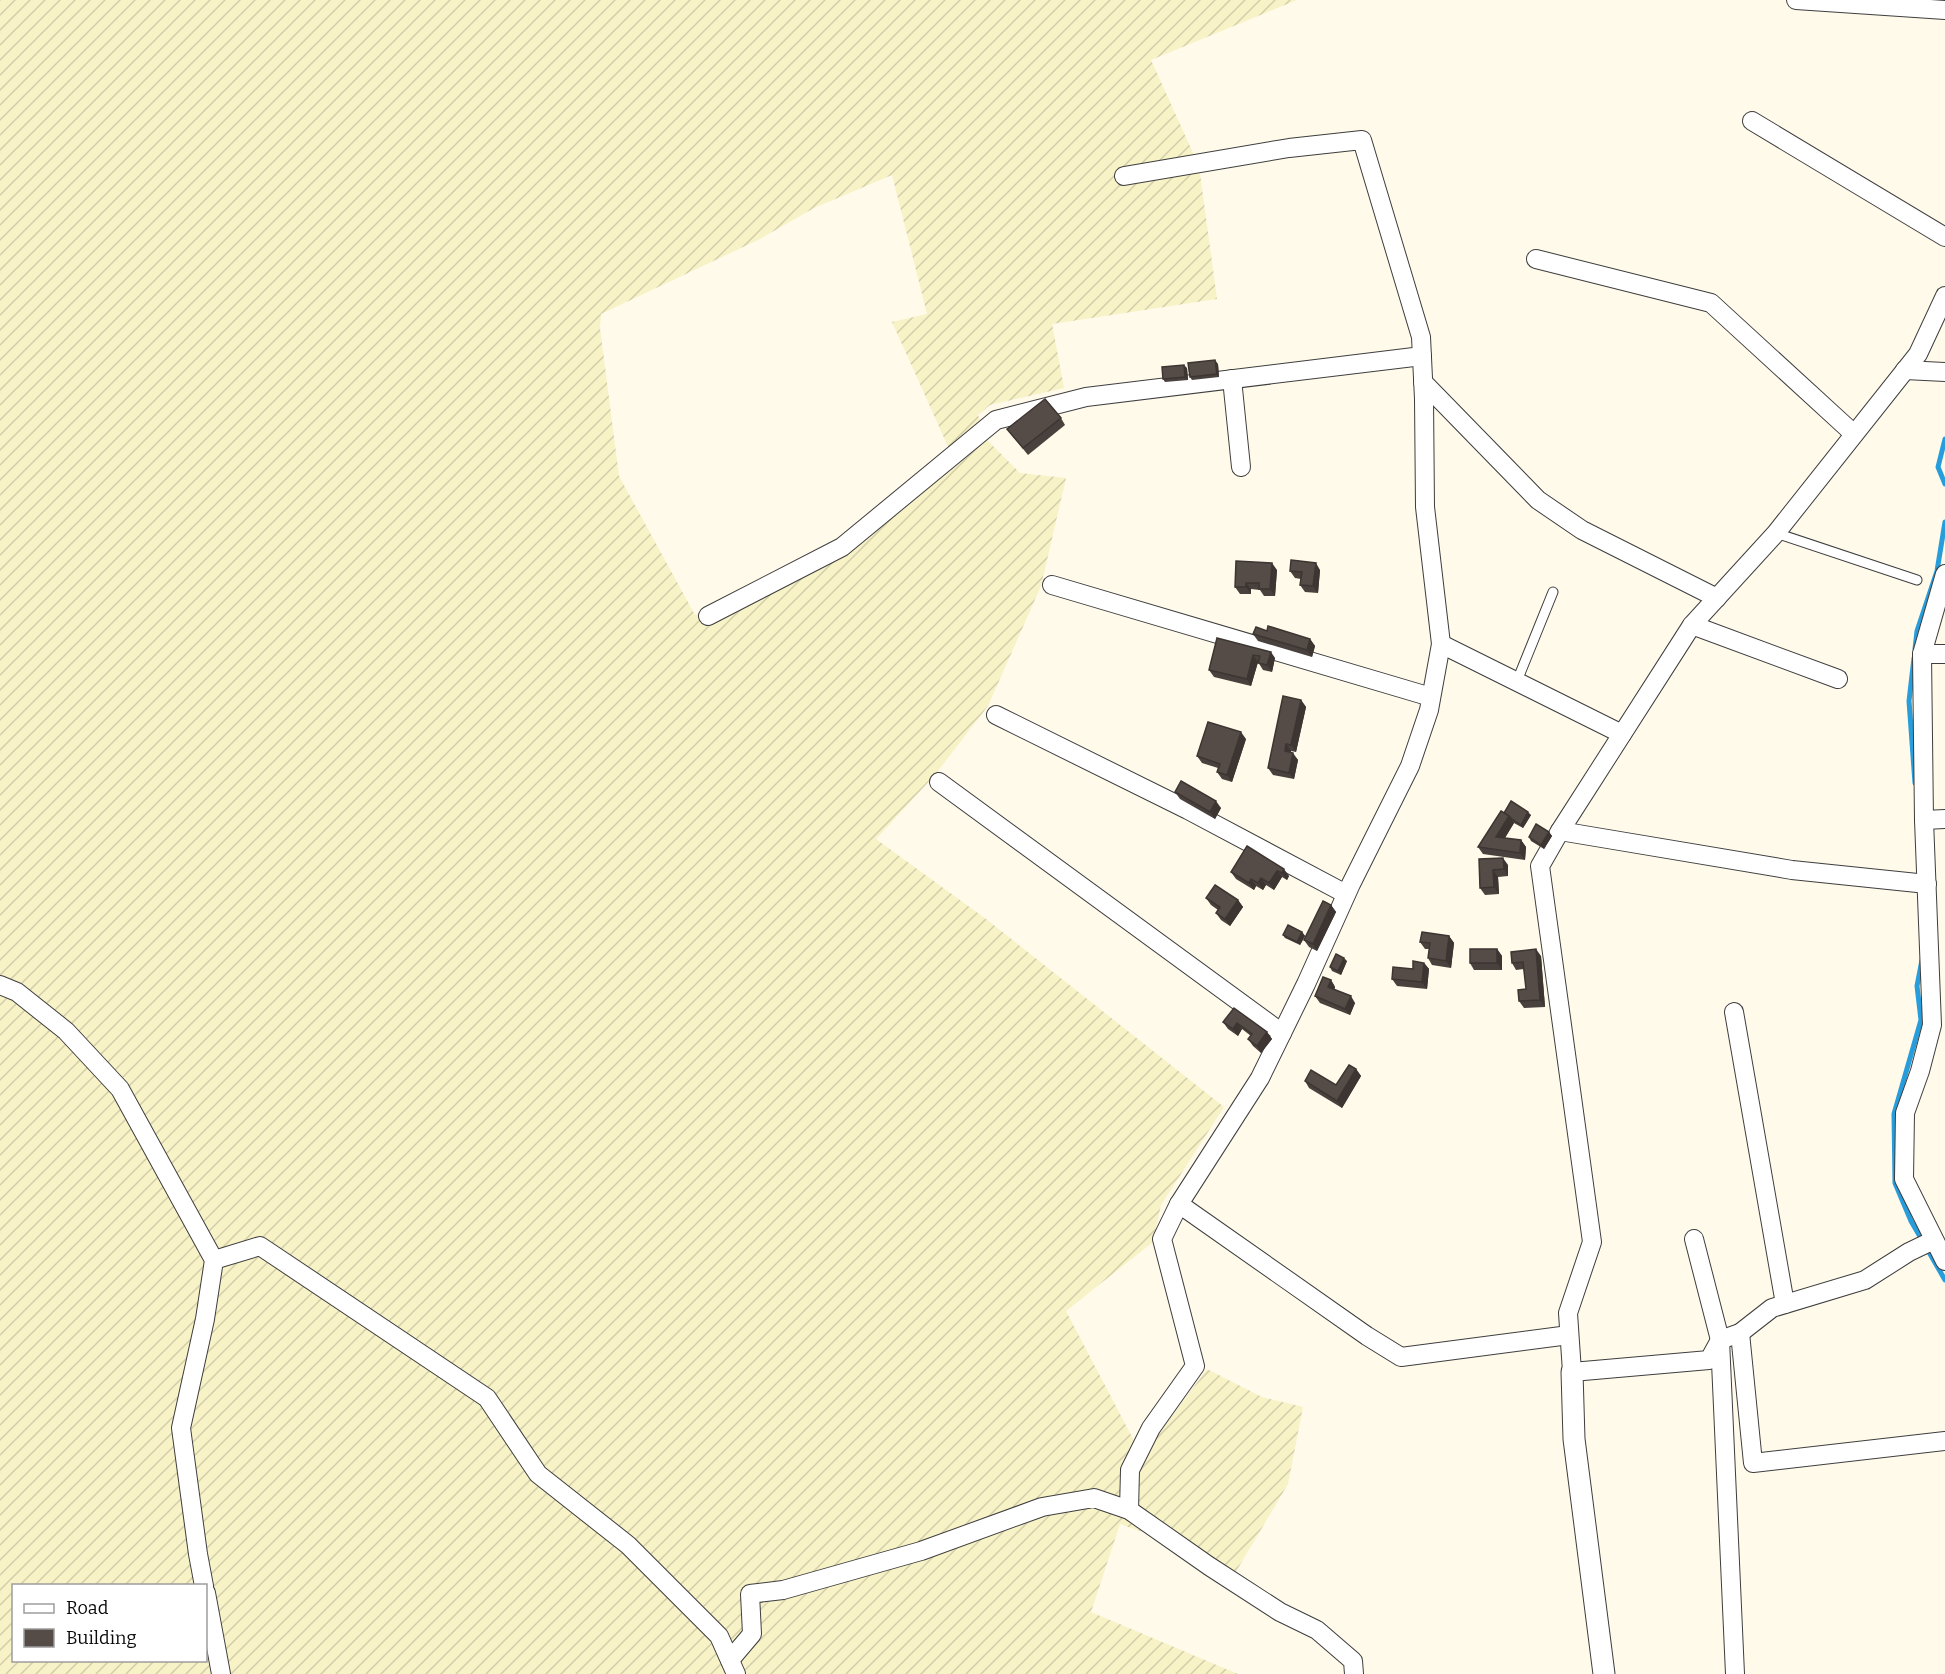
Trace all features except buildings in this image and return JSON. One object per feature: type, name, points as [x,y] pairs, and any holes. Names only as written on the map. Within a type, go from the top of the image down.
[{"type":"street","points":[[1796,0],[1945,10]]},
{"type":"street","points":[[1752,121],[1945,237]]},
{"type":"street","points":[[1124,176],[1289,148],[1362,140],[1421,337],[1424,382],[1425,507],[1441,644],[1429,710],[1410,766],[1346,894],[1260,1078],[1179,1204],[1162,1239],[1195,1366],[1151,1428],[1130,1470],[1129,1510]]},
{"type":"street","points":[[1536,259],[1711,303],[1854,434]]},
{"type":"street","points":[[1604,1674],[1574,1439],[1568,1313],[1592,1242],[1540,866],[1692,625],[1776,533],[1918,354],[1945,296]]},
{"type":"street","points":[[708,616],[842,547],[996,420],[1086,397],[1422,356]]},
{"type":"street","points":[[1905,370],[1945,372]]},
{"type":"street","points":[[1232,379],[1241,467]]},
{"type":"street","points":[[1424,382],[1538,500],[1582,530],[1717,598]]},
{"type":"street","points":[[1945,574],[1922,654],[1924,820],[1920,884],[1938,970],[1932,1025],[1920,1071],[1905,1113],[1904,1179],[1932,1241],[1945,1261]]},
{"type":"street","points":[[1052,585],[1431,697]]},
{"type":"street","points":[[1692,625],[1838,679]]},
{"type":"street","points":[[1441,644],[1622,734]]},
{"type":"street","points":[[1922,654],[1945,654]]},
{"type":"street","points":[[996,715],[1188,810],[1346,894]]},
{"type":"street","points":[[939,782],[1282,1033]]},
{"type":"street","points":[[1924,820],[1945,819]]},
{"type":"street","points":[[1560,831],[1792,870],[1920,884]]},
{"type":"street","points":[[0,985],[17,992],[66,1031],[120,1089],[214,1260],[205,1319],[181,1428],[204,1584]]},
{"type":"street","points":[[1734,1012],[1785,1304]]},
{"type":"street","points":[[1179,1204],[1367,1336],[1401,1357],[1569,1335]]},
{"type":"street","points":[[1695,1239],[1720,1340],[1735,1674]]},
{"type":"street","points":[[1572,1372],[1709,1360],[1720,1340],[1740,1333],[1772,1308],[1865,1280],[1909,1252],[1932,1241]]},
{"type":"street","points":[[214,1260],[260,1246],[488,1398],[538,1474],[628,1545],[719,1636],[733,1667]]},
{"type":"street","points":[[1740,1333],[1753,1463],[1945,1441]]},
{"type":"street","points":[[733,1667],[752,1634],[750,1594],[783,1590],[921,1551],[1042,1507],[1094,1498],[1129,1510],[1280,1612],[1317,1630],[1353,1661],[1354,1674]]},
{"type":"street","points":[[207,1598],[221,1674]]},
{"type":"lane","points":[[1776,533],[1917,580]]},
{"type":"lane","points":[[1516,681],[1553,592]]},
{"type":"shaded area","points":[[0,0],[1297,0],[1151,60],[1199,166],[1217,299],[1052,324],[1064,388],[990,405],[978,415],[986,439],[1020,473],[1066,478],[1041,586],[988,706],[934,776],[876,839],[986,919],[1224,1107],[1161,1205],[1153,1242],[1066,1311],[1142,1456],[1207,1369],[1262,1397],[1303,1407],[1288,1484],[1234,1575],[1209,1556],[1120,1524],[1091,1612],[1238,1674],[0,1674]],"holes":[[[892,175],[927,314],[892,322],[954,460],[833,548],[695,615],[619,476],[600,328],[601,314],[760,239],[814,208]]]},
{"type":"waterway","points":[[1945,439],[1938,467],[1945,484]]},
{"type":"waterway","points":[[1915,649],[1917,631],[1937,571],[1945,522]]},
{"type":"waterway","points":[[1914,658],[1909,701],[1915,783]]},
{"type":"waterway","points":[[1922,960],[1917,986],[1921,1020],[1894,1114],[1895,1183],[1911,1221],[1945,1280]]}]
